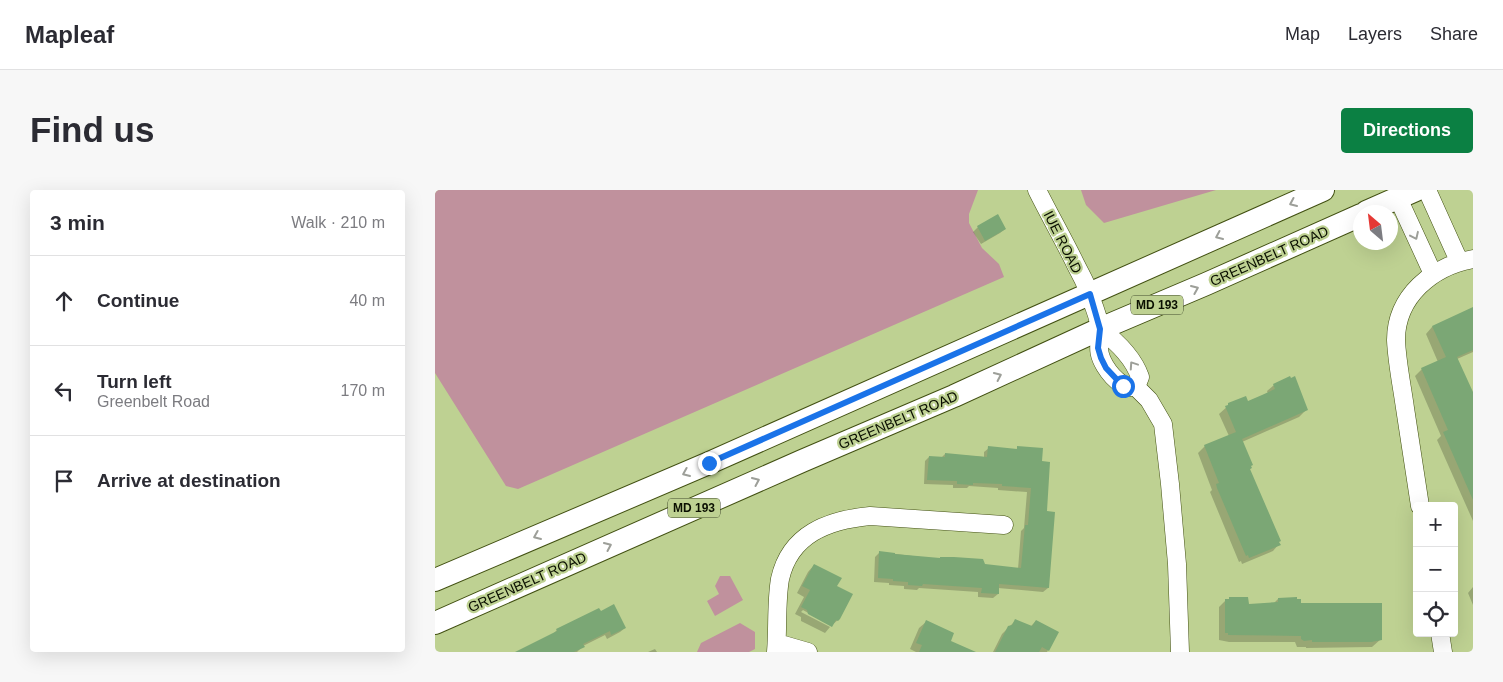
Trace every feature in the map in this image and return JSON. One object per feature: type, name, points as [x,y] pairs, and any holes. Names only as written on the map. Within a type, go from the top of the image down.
[{"type":"main road","name":"MD 193","points":[[435,580],[709,463],[1323,190]]},
{"type":"main road","points":[[1382,205],[1407,194]]},
{"type":"main road","name":"GREENBELT ROAD","points":[[435,623],[954,396],[1100,329],[1353,219]]},
{"type":"street","name":"IUE ROAD","points":[[1037,190],[1090,294],[1100,329],[1098,348],[1101,358],[1106,368],[1123,386],[1134,385]]},
{"type":"street","points":[[1420,502],[1399,367],[1396,339],[1398,322],[1405,303],[1421,283],[1433,274],[1466,260],[1427,190]]},
{"type":"street","points":[[1407,194],[1433,274]]},
{"type":"street","points":[[1100,329],[1117,342],[1136,368],[1140,377],[1134,385],[1149,400],[1163,424],[1177,564],[1180,652]]},
{"type":"street","points":[[808,652],[776,648],[780,581],[785,564],[795,546],[810,533],[828,524],[849,518],[869,516],[1004,525]]},
{"type":"street","points":[[1441,637],[1443,652]]},
{"type":"shaded area","points":[[435,190],[978,190],[969,214],[969,223],[982,248],[999,264],[1004,277],[518,489],[506,486],[435,373]]},
{"type":"shaded area","points":[[1081,190],[1216,190],[1104,223],[1086,205]]},
{"type":"shaded area","points":[[720,576],[730,576],[743,600],[715,616],[707,601],[719,594],[715,586]]},
{"type":"shaded area","points":[[740,623],[755,632],[755,649],[749,652],[697,652],[701,643]]},
{"type":"building","points":[[998,214],[1006,229],[985,241],[977,226]]},
{"type":"building","points":[[1473,307],[1473,350],[1457,357],[1473,392],[1473,500],[1443,432],[1448,430],[1421,368],[1446,357],[1432,326]]},
{"type":"building","points":[[1290,376],[1291,378],[1295,376],[1308,410],[1242,439],[1253,465],[1250,469],[1281,541],[1279,542],[1281,545],[1249,558],[1248,555],[1246,556],[1217,488],[1216,484],[1219,483],[1204,445],[1236,432],[1225,406],[1228,403],[1246,396],[1248,401],[1262,395],[1275,389],[1273,384]]},
{"type":"building","points":[[988,446],[1017,449],[1017,446],[1043,448],[1042,461],[1050,462],[1047,511],[1055,512],[1049,588],[999,584],[999,594],[981,593],[982,588],[923,584],[922,586],[908,585],[908,582],[878,578],[879,551],[940,558],[983,559],[985,564],[1021,568],[1025,525],[1028,525],[1031,488],[1002,486],[1002,484],[973,483],[973,485],[957,484],[957,481],[927,480],[929,456],[945,457],[945,453],[987,457]]},
{"type":"building","points":[[814,564],[842,578],[837,586],[853,594],[840,619],[836,620],[832,627],[808,614],[807,610],[801,607],[810,590],[802,586]]},
{"type":"building","points":[[1229,597],[1248,597],[1249,604],[1278,602],[1278,598],[1297,597],[1297,599],[1301,599],[1301,603],[1382,603],[1382,640],[1371,642],[1312,642],[1312,640],[1304,641],[1301,639],[1301,636],[1228,635],[1228,633],[1225,633],[1225,599],[1229,599]]},
{"type":"building","points":[[614,604],[626,628],[611,635],[610,631],[583,644],[585,647],[574,652],[515,652],[599,608],[601,611]]},
{"type":"building","points":[[1015,619],[1032,626],[1036,620],[1059,632],[1049,651],[1042,647],[1039,652],[995,652],[1008,626],[1012,625]]},
{"type":"building","points":[[926,620],[954,633],[951,641],[976,652],[919,652],[922,645],[916,643]]},
{"type":"route","points":[[709,463],[1090,294],[1100,329],[1098,348],[1101,358],[1106,368],[1123,386]]}]
